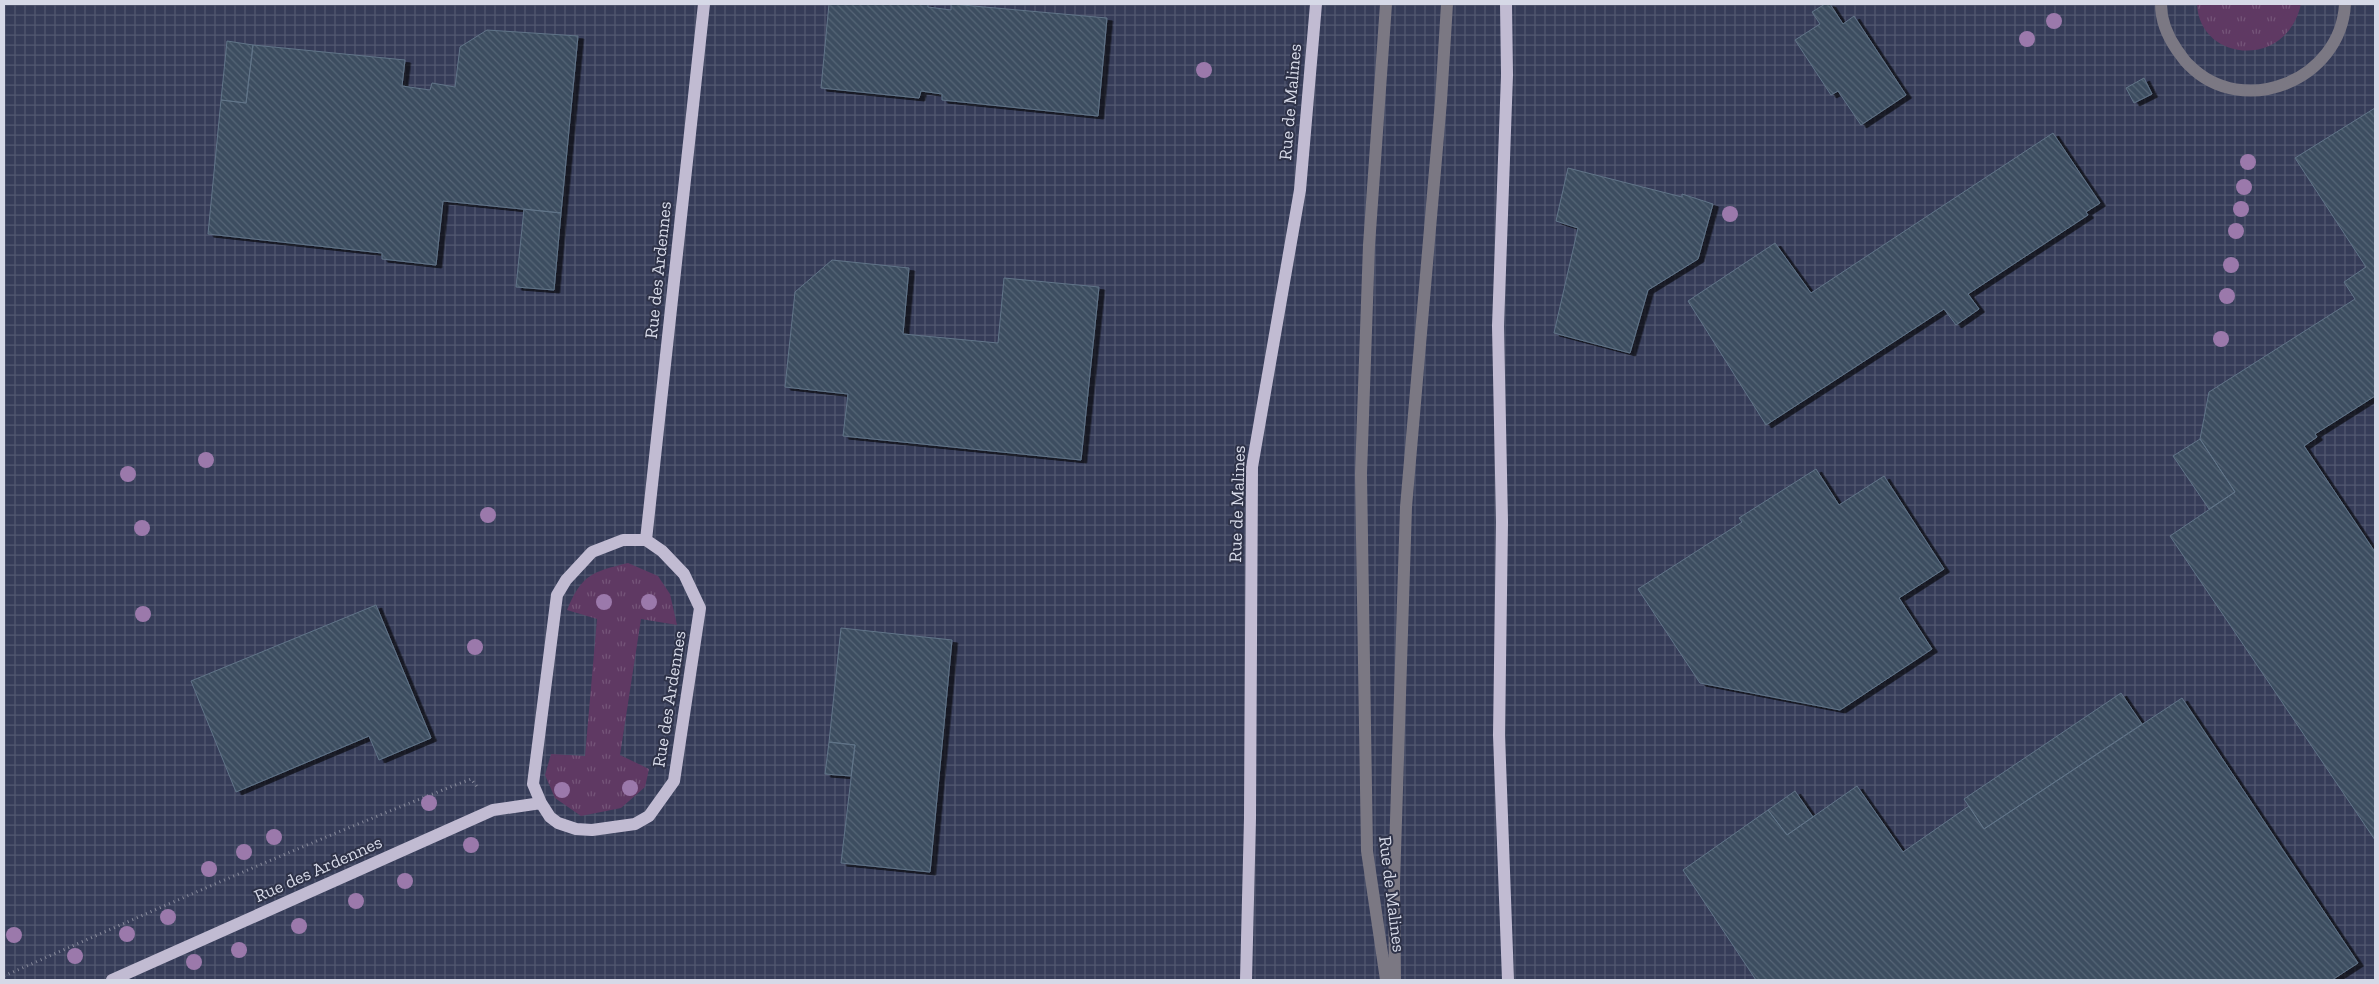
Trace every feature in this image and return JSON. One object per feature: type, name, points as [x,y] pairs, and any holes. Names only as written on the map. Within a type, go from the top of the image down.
[{"type":"main road","name":"Rue des Ardennes","points":[[646,540],[704,4]]},
{"type":"main road","name":"Rue de Malines","points":[[1246,980],[1250,818],[1252,467],[1300,190],[1316,4]]},
{"type":"main road","points":[[1506,4],[1507,75],[1498,326],[1502,522],[1499,735],[1508,980]]},
{"type":"main road","name":"Rue des Ardennes","points":[[623,540],[646,540],[662,551],[684,574],[700,608],[674,781],[649,816],[635,824],[618,827],[576,829],[558,823],[550,817],[541,803],[533,784],[558,595],[566,580],[592,552],[623,540]]},
{"type":"main road","name":"Rue des Ardennes","points":[[112,980],[494,810],[541,803]]},
{"type":"street","name":"Rue de Malines","points":[[1386,4],[1369,244],[1361,474],[1367,851],[1386,980]]},
{"type":"street","name":"Rue de Malines","points":[[1395,980],[1394,882],[1406,507],[1441,101],[1447,4]]},
{"type":"street","points":[[2161,4],[2161,11],[2170,39],[2189,66],[2216,84],[2248,91],[2280,87],[2309,73],[2331,49],[2344,19],[2345,4]]},
{"type":"path","points":[[4,976],[311,842],[471,779],[494,810]]},
{"type":"shaded area","points":[[4,4],[2375,4],[2375,980],[4,980]]},
{"type":"green space","points":[[2197,4],[2301,4],[2292,26],[2279,40],[2262,48],[2244,50],[2227,47],[2212,37],[2201,23]]},
{"type":"green space","points":[[628,563],[658,576],[670,594],[677,625],[641,619],[620,755],[649,769],[645,787],[621,808],[581,816],[555,798],[545,775],[551,754],[585,756],[597,619],[567,610],[578,589],[590,576],[605,569]]},
{"type":"building","points":[[829,4],[928,4],[928,7],[951,10],[951,4],[1107,18],[1098,116],[942,100],[942,94],[921,91],[919,98],[821,88]]},
{"type":"building","points":[[1825,4],[1830,4],[1843,24],[1854,16],[1906,95],[1861,125],[1838,91],[1831,95],[1795,40],[1820,24],[1812,12]]},
{"type":"building","points":[[487,30],[578,36],[561,213],[443,201],[436,265],[382,259],[382,253],[208,234],[221,100],[246,103],[253,45],[405,60],[402,86],[430,90],[432,83],[455,87],[460,47]]},
{"type":"building","points":[[227,41],[253,45],[246,103],[221,100]]},
{"type":"building","points":[[2144,78],[2152,94],[2134,103],[2126,88]]},
{"type":"building","points":[[2375,108],[2375,396],[2315,434],[2317,437],[2304,446],[2375,552],[2375,840],[2170,536],[2235,492],[2200,439],[2209,392],[2355,299],[2344,282],[2366,267],[2295,158]]},
{"type":"building","points":[[2053,133],[2100,203],[2086,212],[2088,215],[1968,294],[1979,309],[1956,325],[1944,309],[1766,425],[1688,301],[1775,243],[1811,293]]},
{"type":"building","points":[[1568,168],[1682,197],[1682,194],[1713,204],[1698,259],[1648,290],[1630,353],[1554,333],[1578,228],[1556,221]]},
{"type":"building","points":[[524,209],[561,213],[554,290],[516,287]]},
{"type":"building","points":[[832,260],[909,268],[903,334],[998,343],[1004,278],[1099,287],[1081,460],[843,436],[848,394],[785,387],[795,292]]},
{"type":"building","points":[[2200,439],[2235,492],[2209,509],[2173,456]]},
{"type":"building","points":[[1816,469],[1839,505],[1884,476],[1944,569],[1899,598],[1932,649],[1840,710],[1700,683],[1638,589],[1742,522],[1739,518]]},
{"type":"building","points":[[376,605],[431,738],[379,760],[369,736],[236,792],[191,681]]},
{"type":"building","points":[[841,628],[952,640],[930,872],[841,863],[855,745],[829,742]]},
{"type":"building","points":[[2121,693],[2142,724],[1984,829],[1964,799]]},
{"type":"building","points":[[2182,698],[2358,963],[2332,980],[1756,980],[1683,870],[1768,810],[1787,835],[1857,786],[1903,852],[1969,806],[1984,829]]},
{"type":"building","points":[[829,742],[855,745],[851,776],[825,774]]},
{"type":"building","points":[[1795,791],[1813,817],[1787,835],[1768,810]]}]
